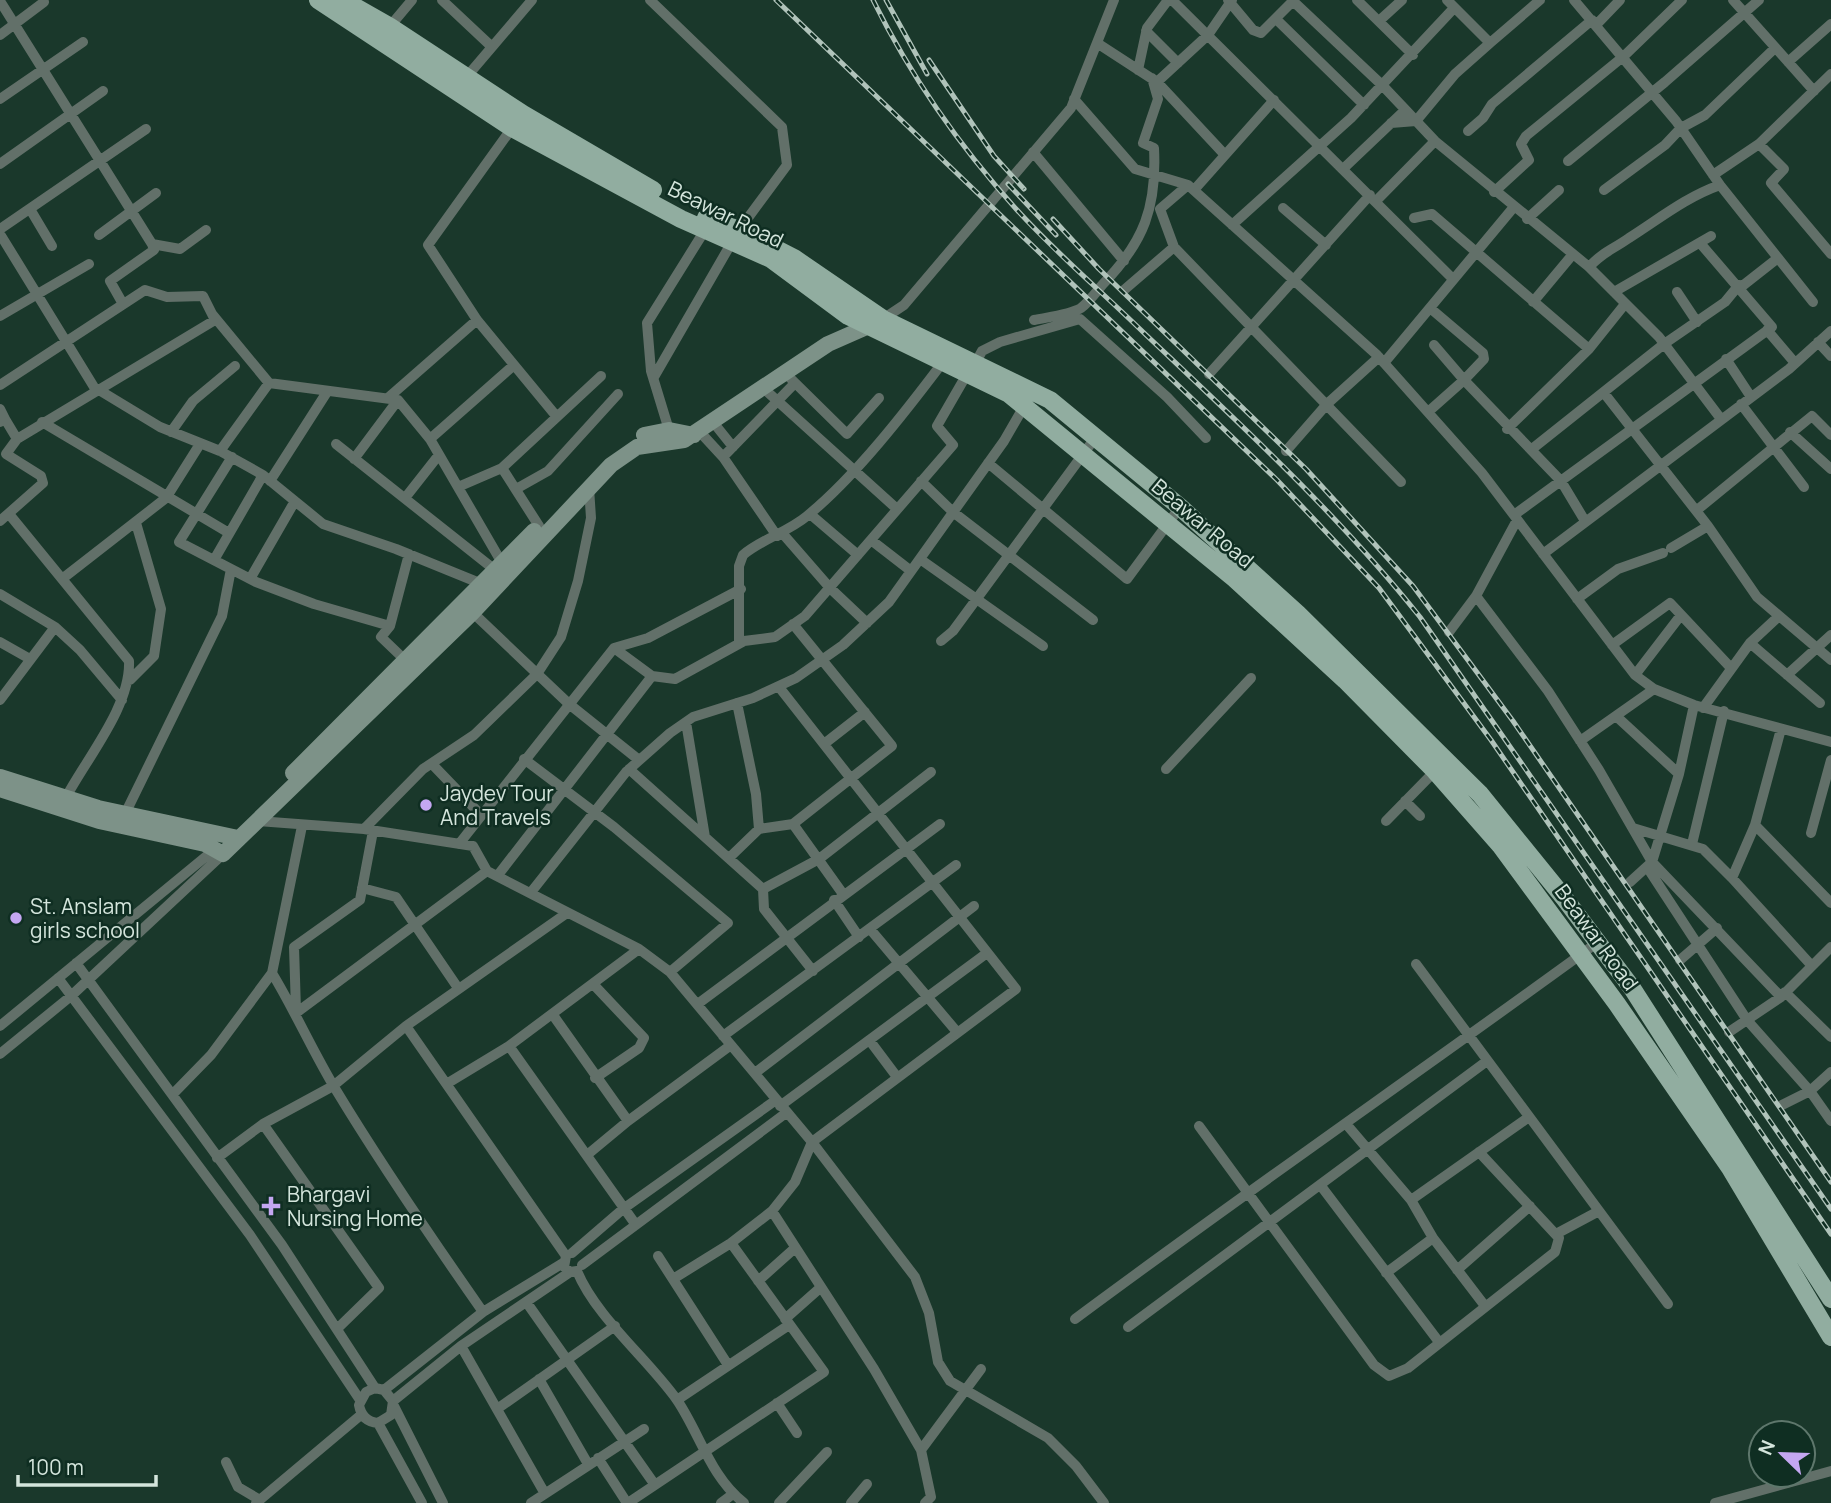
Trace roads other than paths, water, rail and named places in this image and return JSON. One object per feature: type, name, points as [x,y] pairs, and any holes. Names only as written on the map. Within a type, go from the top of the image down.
[{"type":"main road","name":"Beawar Road","points":[[318,0],[466,78],[668,199],[736,236],[837,309],[876,323],[1029,398],[1083,454],[1170,525],[1480,794],[1632,988],[1831,1299]]},
{"type":"main road","name":"Beawar Road","points":[[343,0],[454,91],[512,128],[705,230],[736,236]]},
{"type":"main road","name":"Beawar Road","points":[[876,323],[943,362],[971,368]]},
{"type":"main road","name":"Beawar Road","points":[[1029,398],[1050,400],[1180,507],[1298,614],[1415,740],[1435,771],[1500,845],[1581,954],[1730,1168],[1831,1337]]},
{"type":"street","points":[[385,33],[412,0]]},
{"type":"street","points":[[442,0],[492,47]]},
{"type":"street","points":[[454,91],[532,0]]},
{"type":"street","points":[[650,0],[782,127],[787,165],[736,236],[654,377]]},
{"type":"street","points":[[0,777],[62,804],[235,836],[258,821],[611,465],[637,447],[678,442],[702,429],[762,387],[789,378],[828,344],[876,323],[904,305],[1071,108],[1114,0]]},
{"type":"street","points":[[1138,69],[1146,31],[1170,0],[1344,168],[1453,279]]},
{"type":"street","points":[[1357,0],[1413,55]]},
{"type":"street","points":[[1379,21],[1402,0]]},
{"type":"street","points":[[1391,123],[1416,121],[1455,74],[1540,0]]},
{"type":"street","points":[[1574,0],[1624,55],[1681,128],[1720,185],[1813,302]]},
{"type":"street","points":[[1468,131],[1478,124],[1492,104],[1620,0]]},
{"type":"street","points":[[1494,192],[1529,160],[1521,144],[1526,136],[1624,55],[1682,0]]},
{"type":"street","points":[[1733,0],[1814,91]]},
{"type":"street","points":[[1568,162],[1759,0]]},
{"type":"street","points":[[0,1],[152,244],[154,250],[110,281],[123,304]]},
{"type":"street","points":[[1154,80],[1178,63],[1208,35],[1230,1],[1258,32],[1264,32],[1293,1],[1435,141],[1513,208],[1589,267],[1664,344],[1721,419]]},
{"type":"street","points":[[0,35],[44,2]]},
{"type":"street","points":[[1232,225],[1364,105],[1413,55],[1450,4],[1490,43]]},
{"type":"street","points":[[1276,19],[1364,105]]},
{"type":"street","points":[[1788,62],[1831,24]]},
{"type":"street","points":[[1146,31],[1178,63]]},
{"type":"street","points":[[0,99],[83,42]]},
{"type":"street","points":[[1097,43],[1154,80],[1225,155]]},
{"type":"street","points":[[1604,190],[1665,145],[1681,128],[1705,115],[1775,48]]},
{"type":"street","points":[[1713,175],[1759,144],[1831,74]]},
{"type":"street","points":[[1034,320],[1082,307],[1124,261],[1139,238],[1150,213],[1155,175],[1154,148],[1143,144],[1158,99],[1154,80]]},
{"type":"street","points":[[0,164],[103,91]]},
{"type":"street","points":[[1074,99],[1135,169],[1191,188],[1381,360],[1482,473],[1635,675],[1654,689],[1699,707],[1724,711],[1826,740],[1831,729]]},
{"type":"street","points":[[1274,100],[1191,188],[1160,209],[1174,247],[1401,482]]},
{"type":"street","points":[[1344,168],[1405,110]]},
{"type":"street","points":[[512,128],[428,244],[477,320],[557,417]]},
{"type":"street","points":[[0,229],[101,163],[146,129]]},
{"type":"street","points":[[1209,374],[1326,245],[1435,141]]},
{"type":"street","points":[[1759,144],[1784,169],[1771,183],[1831,254]]},
{"type":"street","points":[[1033,152],[1124,261]]},
{"type":"street","points":[[1589,267],[1604,251],[1619,245],[1696,194],[1720,185]]},
{"type":"street","points":[[1527,219],[1559,190]]},
{"type":"street","points":[[99,235],[156,193]]},
{"type":"street","points":[[1283,208],[1326,245]]},
{"type":"street","points":[[1286,451],[1327,404],[1381,360],[1430,308],[1513,208]]},
{"type":"street","points":[[30,209],[52,246]]},
{"type":"street","points":[[1414,218],[1432,214],[1589,349]]},
{"type":"street","points":[[152,244],[180,250],[206,230]]},
{"type":"street","points":[[669,430],[654,377],[647,323],[705,230]]},
{"type":"street","points":[[0,234],[94,387],[171,432],[233,457],[267,478],[323,524],[409,554],[482,584]]},
{"type":"street","points":[[1614,292],[1711,236]]},
{"type":"street","points":[[1449,632],[1476,596],[1516,518],[1632,427],[1772,327],[1740,286],[1700,243]]},
{"type":"street","points":[[1124,290],[1174,247]]},
{"type":"street","points":[[1533,302],[1573,254]]},
{"type":"street","points":[[1532,449],[1664,344],[1725,302],[1740,286],[1778,258]]},
{"type":"street","points":[[0,316],[89,264]]},
{"type":"street","points":[[0,385],[145,290],[167,297],[203,296],[215,320],[100,391],[42,422],[17,439],[6,454],[41,476],[43,483],[5,517],[129,661],[130,680]]},
{"type":"street","points":[[1677,292],[1698,322]]},
{"type":"street","points":[[1507,429],[1589,349],[1625,304]]},
{"type":"street","points":[[1428,412],[1482,363],[1483,353],[1430,308]]},
{"type":"street","points":[[212,314],[269,383],[393,399],[430,439],[499,567]]},
{"type":"street","points":[[614,648],[652,676],[675,679],[739,644],[775,637],[805,616],[953,444],[937,426],[982,351],[1000,342],[1080,319],[1167,397],[1206,438]]},
{"type":"street","points":[[354,459],[393,399],[477,320]]},
{"type":"street","points":[[1767,330],[1796,363]]},
{"type":"street","points":[[1543,554],[1796,363],[1831,331]]},
{"type":"street","points":[[1818,342],[1831,356]]},
{"type":"street","points":[[1434,345],[1507,429],[1532,449],[1561,481],[1585,521]]},
{"type":"street","points":[[1726,359],[1746,401],[1804,487]]},
{"type":"street","points":[[739,644],[739,566],[743,555],[780,535],[810,514],[916,397],[943,362]]},
{"type":"street","points":[[430,439],[514,365]]},
{"type":"street","points":[[171,432],[193,401],[235,366]]},
{"type":"street","points":[[457,487],[502,468],[601,376]]},
{"type":"street","points":[[789,378],[847,434],[879,398]]},
{"type":"street","points":[[723,457],[779,402],[789,378]]},
{"type":"street","points":[[220,451],[269,383]]},
{"type":"street","points":[[762,387],[897,509]]},
{"type":"street","points":[[214,560],[229,533],[327,391]]},
{"type":"street","points":[[1604,393],[1662,463],[1757,597],[1831,660]]},
{"type":"street","points":[[516,489],[548,471],[618,394]]},
{"type":"street","points":[[532,891],[639,760],[686,722],[779,687],[821,661],[889,602],[988,463],[1029,398]]},
{"type":"street","points":[[2,416],[17,439]]},
{"type":"street","points":[[1697,510],[1774,444],[1812,416],[1831,435]]},
{"type":"street","points":[[42,422],[229,533]]},
{"type":"street","points":[[702,429],[780,535],[867,623]]},
{"type":"street","points":[[0,1054],[88,980],[235,836],[405,660],[468,608],[482,584],[616,448],[632,439],[669,430],[702,429],[733,447]]},
{"type":"street","points":[[1790,432],[1831,469]]},
{"type":"street","points":[[941,641],[953,631],[1095,438]]},
{"type":"street","points":[[61,579],[166,498],[200,444]]},
{"type":"street","points":[[336,444],[499,567]]},
{"type":"street","points":[[405,498],[438,456]]},
{"type":"street","points":[[233,457],[178,542],[250,579],[314,604],[390,626]]},
{"type":"street","points":[[988,463],[1127,579],[1170,525],[1180,507]]},
{"type":"street","points":[[502,468],[539,526]]},
{"type":"street","points":[[921,481],[954,512],[1093,620]]},
{"type":"street","points":[[296,1013],[294,947],[360,900],[368,830],[432,764],[474,735],[537,674],[561,637],[591,514],[589,488]]},
{"type":"street","points":[[250,579],[295,501]]},
{"type":"street","points":[[810,514],[858,555]]},
{"type":"street","points":[[62,804],[122,700],[130,680],[154,656],[161,609],[136,523]]},
{"type":"street","points":[[1577,599],[1618,569],[1667,551],[1708,526]]},
{"type":"street","points":[[871,540],[911,571]]},
{"type":"street","points":[[405,660],[381,637],[390,626],[409,554]]},
{"type":"street","points":[[920,559],[1043,646]]},
{"type":"street","points":[[125,814],[222,616],[231,569]]},
{"type":"street","points":[[458,844],[614,648],[648,638],[741,589]]},
{"type":"street","points":[[0,594],[55,628],[80,650],[122,700]]},
{"type":"street","points":[[1476,596],[1548,691],[1580,741],[1633,828],[1696,945],[1747,1020],[1810,1091],[1831,1121]]},
{"type":"street","points":[[1612,645],[1670,603],[1731,668]]},
{"type":"street","points":[[468,608],[569,704],[639,760]]},
{"type":"street","points":[[1635,675],[1681,615]]},
{"type":"street","points":[[1630,882],[1650,864],[1699,707],[1750,643],[1779,616]]},
{"type":"street","points":[[729,858],[759,829],[793,824],[892,746],[793,624]]},
{"type":"street","points":[[2,693],[55,628]]},
{"type":"street","points":[[1787,675],[1831,635]]},
{"type":"street","points":[[0,642],[30,659]]},
{"type":"street","points":[[1750,643],[1820,702]]},
{"type":"street","points":[[296,1013],[415,925],[493,873],[565,790],[652,676]]},
{"type":"street","points":[[1166,769],[1251,678]]},
{"type":"street","points":[[673,1279],[731,1243],[772,1212],[795,1182],[812,1142],[1016,989],[779,687]]},
{"type":"street","points":[[1580,741],[1654,689]]},
{"type":"street","points":[[737,703],[756,794],[759,829]]},
{"type":"street","points":[[1692,844],[1724,711]]},
{"type":"street","points":[[824,744],[865,712]]},
{"type":"street","points":[[1616,716],[1679,774]]},
{"type":"street","points":[[686,722],[705,837]]},
{"type":"street","points":[[1732,878],[1755,825],[1782,729]]},
{"type":"street","points":[[524,759],[596,813],[728,923],[670,972]]},
{"type":"street","points":[[1811,833],[1831,760]]},
{"type":"street","points":[[432,764],[481,815]]},
{"type":"street","points":[[629,769],[763,888],[764,909],[813,971]]},
{"type":"street","points":[[1386,821],[1435,771]]},
{"type":"street","points":[[763,888],[819,859],[931,772]]},
{"type":"street","points":[[0,789],[62,804],[219,851]]},
{"type":"street","points":[[1405,801],[1420,816]]},
{"type":"street","points":[[258,821],[368,830],[473,846],[493,873],[639,949],[670,972],[699,1003],[723,1036],[812,1142],[915,1277],[929,1313],[938,1362],[950,1381],[1048,1438],[1076,1466],[1104,1503]]},
{"type":"street","points":[[793,824],[819,859],[859,937]]},
{"type":"street","points":[[699,1003],[786,935],[940,824]]},
{"type":"street","points":[[1755,825],[1831,903]]},
{"type":"street","points":[[173,1094],[211,1055],[272,972],[302,826]]},
{"type":"street","points":[[1633,828],[1703,849],[1812,966]]},
{"type":"street","points":[[0,1026],[219,851]]},
{"type":"street","points":[[1650,864],[1783,995],[1831,1038]]},
{"type":"street","points":[[723,1036],[956,865]]},
{"type":"street","points":[[362,888],[396,897],[458,988]]},
{"type":"street","points":[[755,1073],[974,905]]},
{"type":"street","points":[[217,1158],[262,1124],[333,1086],[406,1026],[567,913]]},
{"type":"street","points":[[870,929],[957,1032]]},
{"type":"street","points":[[1680,960],[1717,929]]},
{"type":"street","points":[[1075,1319],[1246,1191],[1347,1125],[1598,942]]},
{"type":"street","points":[[1729,1032],[1783,995],[1831,947]]},
{"type":"street","points":[[448,1083],[509,1046],[639,949]]},
{"type":"street","points":[[58,978],[250,1235],[360,1400],[362,1414],[369,1421],[378,1423],[391,1415],[394,1404],[461,1346],[527,1303],[572,1263],[623,1209],[702,1152],[780,1106],[987,953]]},
{"type":"street","points":[[76,963],[282,1245],[380,1389],[394,1404],[443,1503]]},
{"type":"street","points":[[1416,964],[1668,1304]]},
{"type":"street","points":[[272,972],[333,1086],[397,1189],[483,1312]]},
{"type":"street","points":[[594,985],[644,1038],[639,1048],[595,1078]]},
{"type":"street","points":[[553,1014],[595,1078],[628,1121]]},
{"type":"street","points":[[1821,1028],[1831,1018]]},
{"type":"street","points":[[406,1026],[448,1083],[501,1167],[615,1326],[677,1400],[705,1453],[733,1494],[744,1503]]},
{"type":"street","points":[[870,1041],[897,1077]]},
{"type":"street","points":[[587,1155],[628,1121],[731,1045]]},
{"type":"street","points":[[509,1046],[636,1225]]},
{"type":"street","points":[[1128,1327],[1272,1223],[1487,1061]]},
{"type":"street","points":[[1782,1105],[1810,1091],[1831,1072]]},
{"type":"street","points":[[360,1400],[366,1392],[380,1389],[483,1312],[636,1225],[736,1150],[780,1106]]},
{"type":"street","points":[[1411,1200],[1529,1118]]},
{"type":"street","points":[[262,1124],[379,1288],[338,1328]]},
{"type":"street","points":[[1347,1125],[1411,1200],[1433,1238],[1485,1306]]},
{"type":"street","points":[[1199,1126],[1382,1373],[1389,1376],[1408,1368],[1555,1252],[1560,1243],[1556,1234],[1479,1152]]},
{"type":"street","points":[[702,1152],[736,1150]]},
{"type":"street","points":[[1321,1186],[1439,1342]]},
{"type":"street","points":[[1457,1270],[1530,1206]]},
{"type":"street","points":[[1556,1234],[1599,1211]]},
{"type":"street","points":[[772,1212],[874,1369],[921,1450],[930,1501]]},
{"type":"street","points":[[1386,1273],[1433,1238]]},
{"type":"street","points":[[539,1380],[593,1461],[628,1503],[824,1371],[731,1243]]},
{"type":"street","points":[[758,1281],[795,1248]]},
{"type":"street","points":[[658,1256],[728,1365]]},
{"type":"street","points":[[677,1400],[787,1322],[820,1288]]},
{"type":"street","points":[[527,1303],[655,1485]]},
{"type":"street","points":[[497,1409],[615,1326]]},
{"type":"street","points":[[461,1346],[544,1492]]},
{"type":"street","points":[[921,1450],[981,1369]]},
{"type":"street","points":[[777,1403],[797,1433]]},
{"type":"street","points":[[226,1462],[238,1487],[258,1502],[362,1414]]},
{"type":"street","points":[[378,1423],[422,1503]]},
{"type":"street","points":[[530,1503],[644,1429]]},
{"type":"street","points":[[779,1503],[827,1452]]},
{"type":"street","points":[[1715,1503],[1831,1471]]},
{"type":"street","points":[[850,1503],[867,1483]]},
{"type":"street","points":[[721,1503],[733,1494]]},
{"type":"railway","points":[[776,0],[1277,480],[1379,588],[1491,740],[1831,1234]]},
{"type":"railway","points":[[873,0],[903,56],[938,110],[976,162],[1017,210],[1321,505],[1420,617],[1831,1209]]},
{"type":"railway","points":[[886,0],[927,74]]},
{"type":"railway","points":[[929,60],[994,156],[1024,189]]},
{"type":"railway","points":[[1008,184],[1056,235]]},
{"type":"railway","points":[[1053,219],[1099,269],[1306,469],[1413,586],[1513,721],[1831,1182]]},
{"type":"place","name":"Jaydev Tour And Travels","points":[[426,805]]},
{"type":"place","name":"St. Anslam girls school","points":[[16,918]]},
{"type":"place","name":"Bhargavi Nursing Home","points":[[271,1206]]}]
